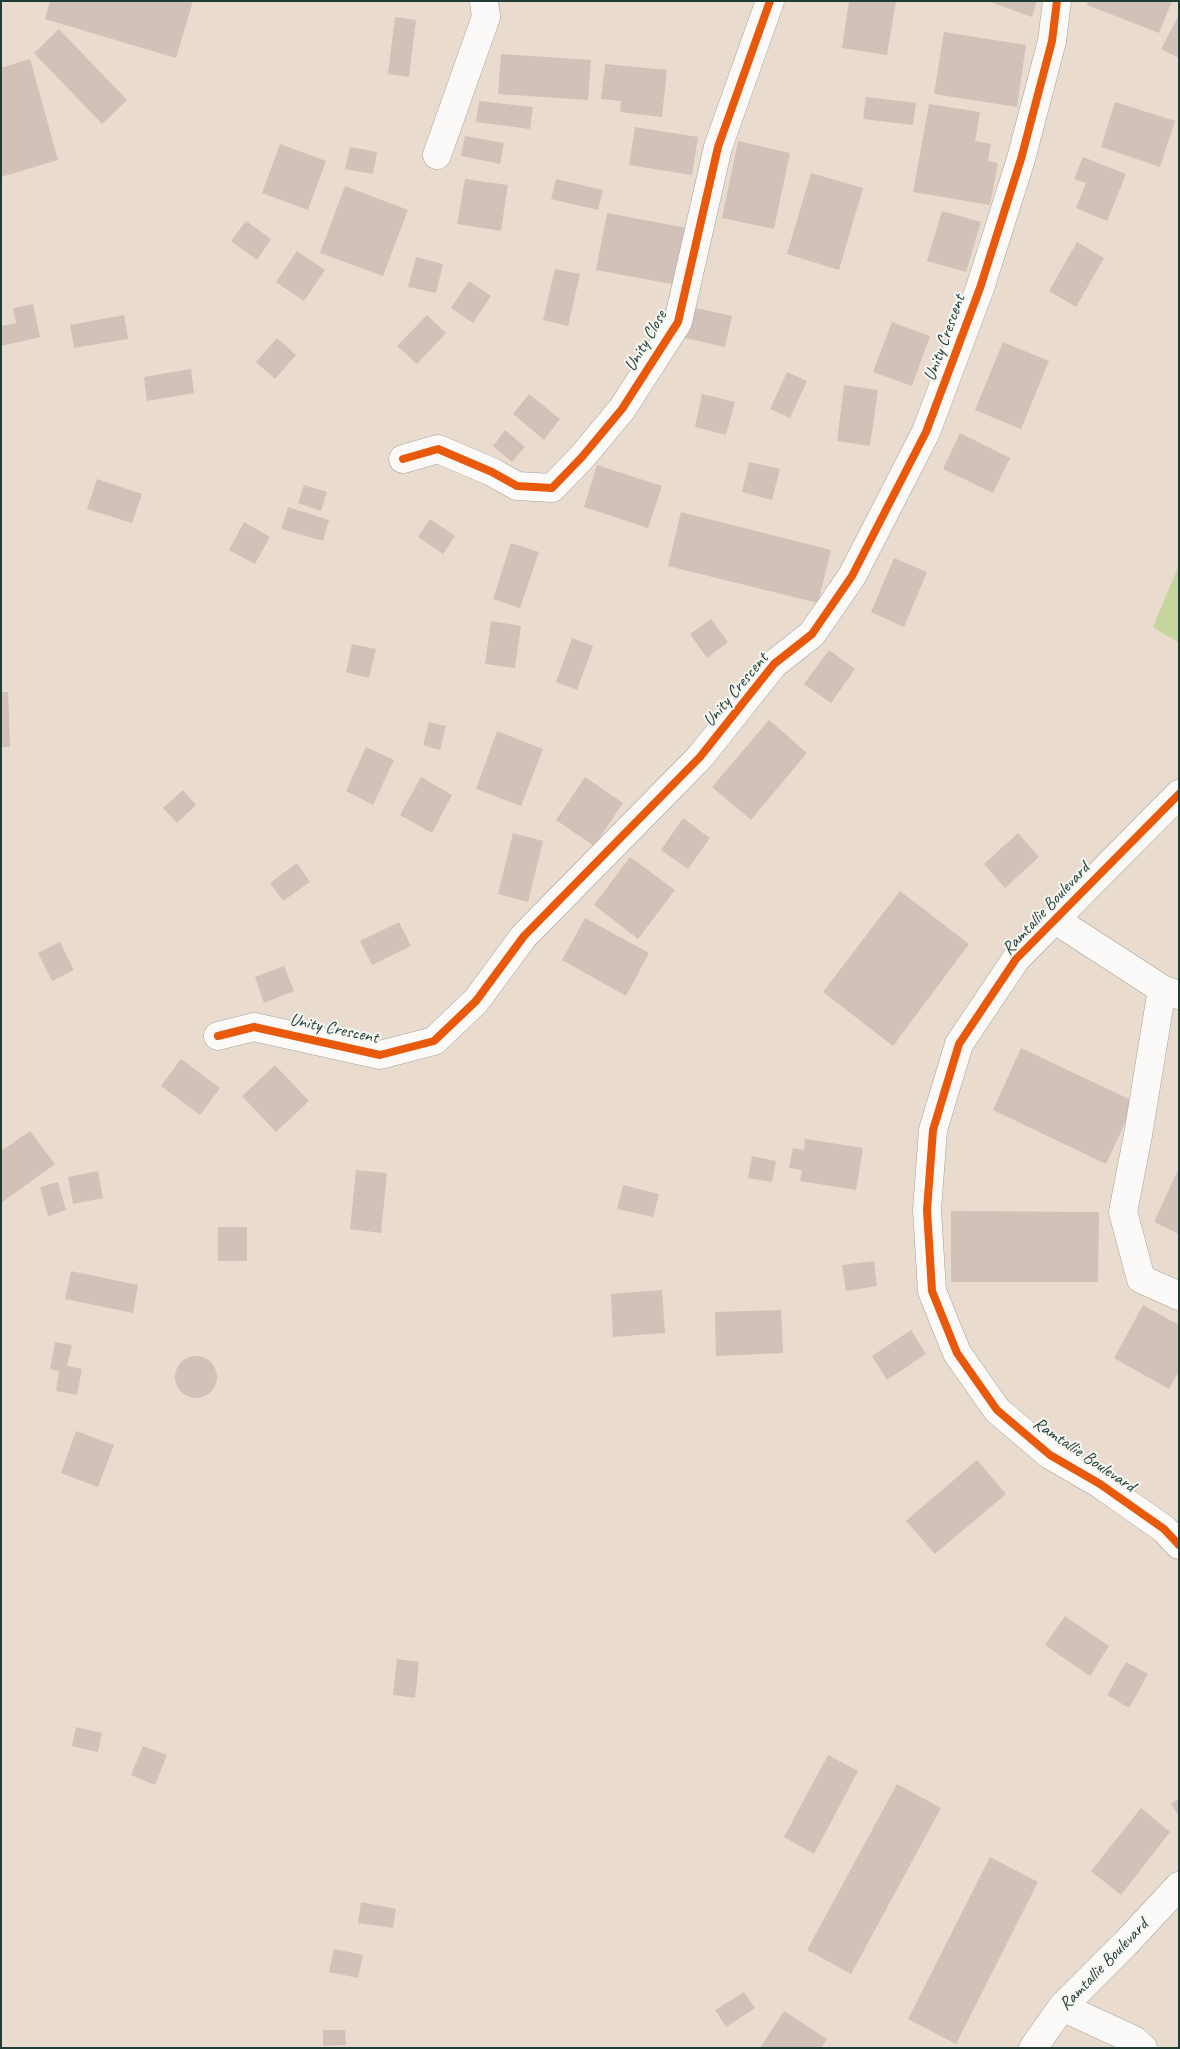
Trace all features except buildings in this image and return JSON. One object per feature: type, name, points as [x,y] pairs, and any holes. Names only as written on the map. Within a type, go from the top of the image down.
[{"type":"street","points":[[437,155],[486,17],[484,1]]},
{"type":"street","name":"Unity Close","points":[[403,460],[438,449],[492,472],[517,486],[552,488],[582,457],[622,409],[678,322],[718,147],[770,1]]},
{"type":"street","name":"Unity Crescent","points":[[218,1036],[254,1027],[380,1055],[434,1041],[476,1001],[524,936],[700,757],[774,664],[812,634],[852,576],[926,432],[980,288],[1021,160],[1052,41],[1057,1]]},
{"type":"street","name":"Ramtallie Boulevard","points":[[1179,794],[1054,919],[1016,960],[959,1044],[933,1130],[927,1210],[932,1291],[958,1353],[997,1410],[1050,1454],[1100,1484],[1164,1529],[1179,1545]]},
{"type":"street","points":[[1054,919],[1170,992],[1123,1212],[1141,1279],[1179,1296]]},
{"type":"street","name":"Ramtallie Boulevard","points":[[1033,2048],[1062,2007],[1126,1944],[1179,1886]]},
{"type":"street","points":[[1062,2007],[1134,2040],[1143,2048]]},
{"type":"green space","points":[[1179,565],[1179,643],[1153,627]]},
{"type":"cycle path","points":[[403,459],[438,449],[492,472],[517,486],[552,488],[582,457],[622,409],[678,322],[718,147],[770,1]]},
{"type":"cycle path","points":[[218,1036],[254,1027],[380,1055],[434,1041],[476,1001],[524,936],[700,757],[774,664],[812,634],[852,576],[926,432],[980,288],[1021,159],[1052,41],[1057,1]]},
{"type":"cycle path","points":[[1179,794],[1016,959],[959,1044],[933,1130],[927,1210],[932,1291],[957,1353],[997,1410],[1050,1455],[1100,1484],[1164,1529],[1179,1545]]}]
